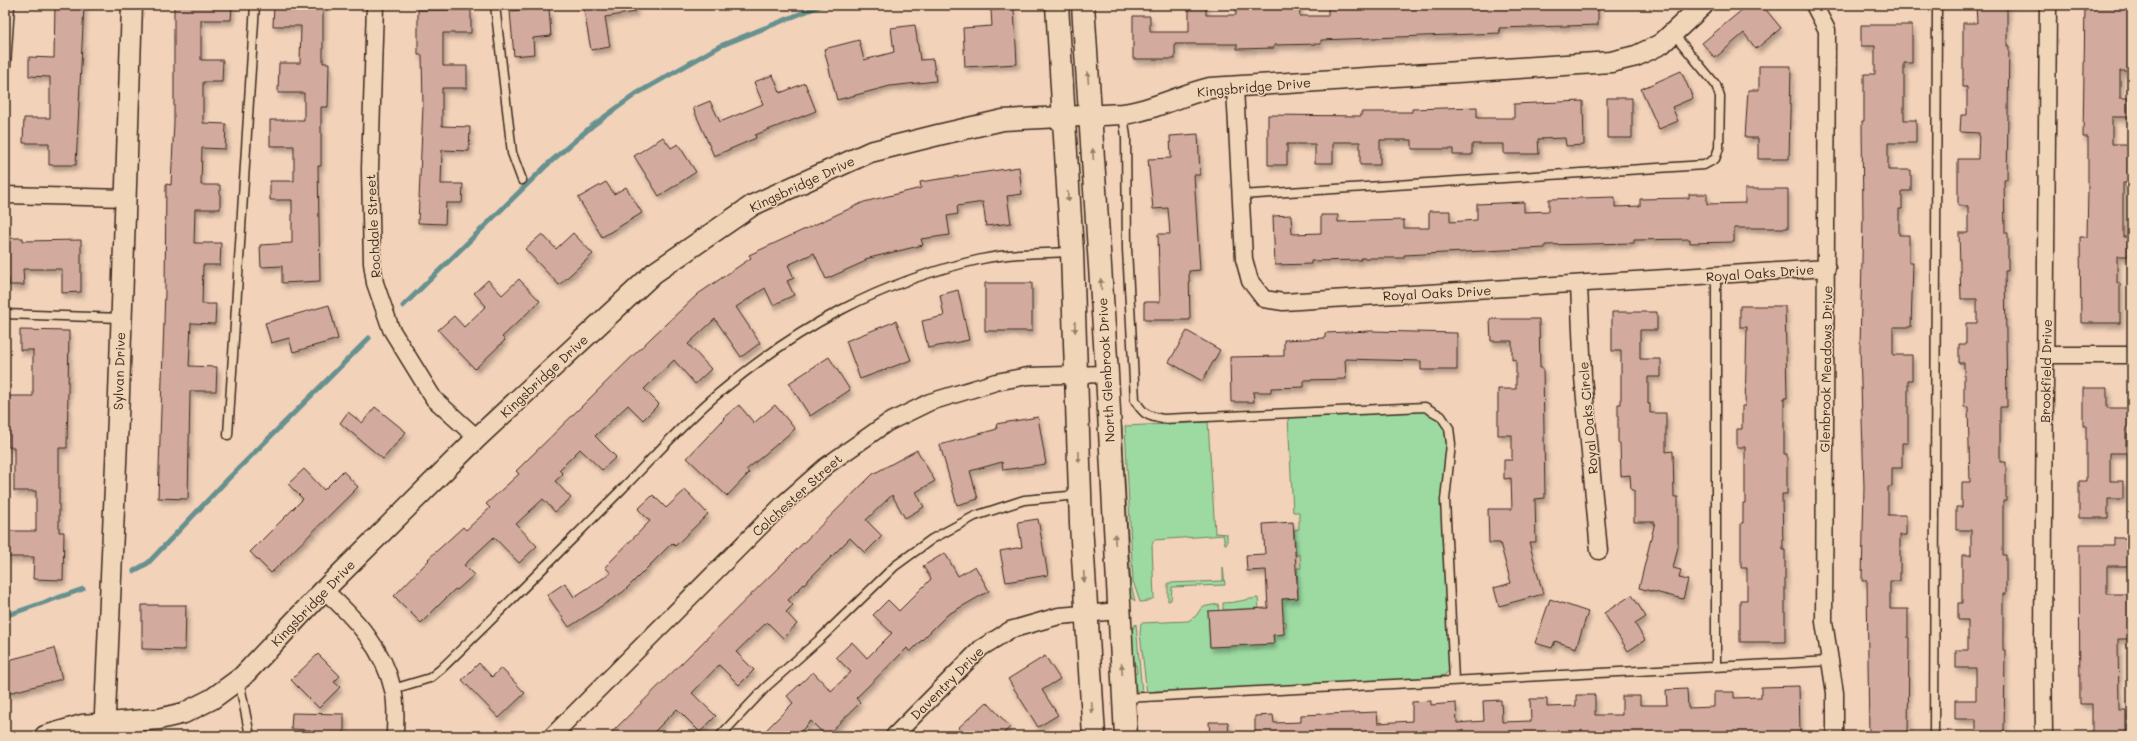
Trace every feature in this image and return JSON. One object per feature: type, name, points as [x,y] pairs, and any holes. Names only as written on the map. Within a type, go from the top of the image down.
[{"type":"main road","points":[[1057,5],[1072,252],[1080,495],[1094,736]]},
{"type":"main road","name":"North Glenbrook Drive","points":[[1083,5],[1107,374],[1126,736]]},
{"type":"street","name":"Sylvan Drive","points":[[104,730],[132,5]]},
{"type":"street","name":"Rochdale Street","points":[[375,5],[370,169],[372,263],[375,283],[392,329],[434,399],[477,438]]},
{"type":"street","name":"Kingsbridge Drive","points":[[45,736],[82,725],[104,730],[159,719],[184,713],[212,699],[239,679],[324,590],[477,438],[654,273],[753,205],[870,152],[1003,120],[1123,114],[1159,106],[1191,92],[1210,88],[1235,88],[1611,62],[1636,56],[1655,47],[1673,33],[1703,5]]},
{"type":"street","name":"Glenbrook Meadows Drive","points":[[1814,5],[1828,30],[1824,622],[1835,693],[1835,736]]},
{"type":"street","name":"Brookfield Drive","points":[[2044,736],[2043,638],[2048,5]]},
{"type":"street","name":"Royal Oaks Drive","points":[[1235,88],[1244,259],[1250,281],[1264,299],[1283,302],[1579,285],[1827,268]]},
{"type":"street","points":[[5,195],[125,198]]},
{"type":"street","name":"Royal Oaks Circle","points":[[1579,285],[1583,377],[1599,551]]},
{"type":"street","points":[[2046,355],[2132,355]]},
{"type":"street","name":"Colchester Street","points":[[552,736],[784,503],[826,466],[887,423],[930,402],[996,382],[1028,376],[1107,374]]},
{"type":"street","points":[[324,590],[347,611],[369,637],[386,669],[393,689],[395,736]]},
{"type":"street","name":"Daventry Drive","points":[[894,736],[981,648],[1010,630],[1059,616],[1119,611]]},
{"type":"lane","points":[[5,81],[10,5]]},
{"type":"lane","points":[[228,435],[255,5]]},
{"type":"lane","points":[[495,5],[512,153],[522,180]]},
{"type":"lane","points":[[1934,736],[1937,5]]},
{"type":"lane","points":[[1241,195],[1704,165],[1715,159],[1719,148],[1720,97],[1716,86],[1708,74],[1673,33]]},
{"type":"lane","points":[[1123,114],[1126,137],[1127,249],[1135,400],[1142,412],[1150,416],[1163,419],[1425,407],[1441,416],[1449,428],[1451,444],[1445,500],[1454,680]]},
{"type":"lane","points":[[393,689],[430,678],[441,669],[717,394],[812,324],[851,304],[904,281],[944,269],[983,259],[1035,253],[1072,252]]},
{"type":"lane","points":[[1716,276],[1716,667]]},
{"type":"lane","points":[[5,314],[121,318]]},
{"type":"lane","points":[[720,736],[767,686],[820,639],[895,566],[932,539],[975,516],[1024,500],[1080,495]]},
{"type":"lane","points":[[1124,698],[1830,660]]},
{"type":"lane","points":[[239,679],[250,736]]},
{"type":"green space","points":[[1422,411],[1432,414],[1439,420],[1447,438],[1449,670],[1445,675],[1424,678],[1163,693],[1163,691],[1155,691],[1155,694],[1147,694],[1140,633],[1141,623],[1188,621],[1196,616],[1202,607],[1218,604],[1219,611],[1208,611],[1210,647],[1274,643],[1273,635],[1286,626],[1286,622],[1283,621],[1282,599],[1298,598],[1297,568],[1301,568],[1300,555],[1296,555],[1294,530],[1299,529],[1299,512],[1293,512],[1288,417]]},
{"type":"green space","points":[[1208,422],[1215,533],[1227,534],[1227,544],[1225,544],[1223,535],[1154,540],[1152,545],[1154,598],[1148,601],[1140,602],[1133,581],[1125,426]]},
{"type":"green space","points":[[1118,426],[1122,426],[1131,585],[1135,601],[1129,596]]},
{"type":"green space","points":[[1223,567],[1225,585],[1172,587],[1171,600],[1168,601],[1168,583],[1223,581]]},
{"type":"green space","points":[[1258,598],[1259,608],[1223,610],[1223,603]]},
{"type":"green space","points":[[1136,624],[1142,694],[1136,690],[1134,674],[1137,673],[1136,665],[1134,665],[1130,644],[1131,633]]},
{"type":"building","points":[[55,5],[84,5],[76,165],[49,165],[49,143],[23,143],[24,118],[50,118],[50,77],[29,76],[29,57],[54,58]]},
{"type":"building","points":[[174,5],[232,5],[231,20],[201,20],[201,60],[223,60],[222,82],[203,82],[203,123],[226,124],[225,149],[202,148],[201,185],[220,185],[220,209],[195,209],[194,243],[221,243],[220,265],[203,265],[202,304],[216,304],[215,324],[191,323],[189,366],[217,367],[216,391],[190,391],[188,499],[158,498],[165,292],[166,184],[171,185],[174,122]]},
{"type":"building","points":[[274,5],[323,5],[323,63],[329,63],[328,107],[321,107],[321,166],[318,166],[320,281],[282,283],[282,266],[261,267],[260,245],[292,243],[292,200],[270,200],[270,181],[294,181],[294,146],[270,146],[270,120],[304,120],[304,93],[278,93],[279,63],[300,63],[301,26],[273,26]]},
{"type":"building","points":[[583,5],[635,5],[635,12],[605,17],[610,47],[591,50]]},
{"type":"building","points":[[1189,5],[1206,5],[1206,15],[1236,15],[1236,5],[1255,5],[1255,8],[1299,5],[1300,16],[1328,16],[1328,5],[1348,5],[1349,9],[1375,8],[1375,5],[1390,5],[1390,8],[1419,8],[1419,5],[1439,5],[1439,7],[1598,5],[1598,25],[1499,28],[1500,33],[1321,40],[1321,44],[1274,45],[1274,48],[1237,49],[1237,44],[1175,44],[1175,59],[1133,59],[1133,16],[1150,16],[1150,32],[1189,32]]},
{"type":"building","points":[[1748,5],[1762,5],[1781,28],[1756,49],[1744,33],[1715,58],[1702,43]]},
{"type":"building","points":[[1976,5],[2007,5],[2007,46],[2009,46],[2007,179],[2004,179],[2005,233],[2008,233],[2008,271],[2005,271],[2007,407],[2000,407],[2000,462],[2006,462],[2006,501],[2003,501],[2003,555],[2006,555],[2006,594],[2003,594],[2003,650],[2005,650],[2004,736],[1976,736],[1976,719],[1955,719],[1955,700],[1976,700],[1976,668],[1956,668],[1956,650],[1968,650],[1968,620],[1958,620],[1958,603],[1962,603],[1962,555],[1971,555],[1971,530],[1956,530],[1956,507],[1962,507],[1962,482],[1970,482],[1968,407],[1964,407],[1964,363],[1959,363],[1959,344],[1966,344],[1966,323],[1977,323],[1977,299],[1961,299],[1959,233],[1968,233],[1968,206],[1958,206],[1958,159],[1978,159],[1979,133],[1960,132],[1961,115],[1967,115],[1967,87],[1963,87],[1963,23],[1977,23]]},
{"type":"building","points":[[2085,5],[2129,5],[2130,71],[2120,71],[2120,98],[2128,98],[2128,117],[2112,117],[2112,144],[2128,144],[2128,183],[2123,183],[2123,237],[2128,237],[2128,256],[2117,256],[2117,283],[2120,283],[2120,323],[2081,323],[2080,237],[2087,237],[2088,189],[2088,137],[2083,137]]},
{"type":"building","points":[[549,8],[551,36],[533,38],[534,54],[514,56],[510,11]]},
{"type":"building","points":[[1014,9],[1017,64],[965,67],[963,28],[992,26],[991,10]]},
{"type":"building","points":[[418,10],[471,10],[471,33],[443,33],[443,66],[467,66],[467,88],[442,88],[442,126],[470,127],[469,151],[442,150],[441,184],[463,184],[462,203],[446,203],[445,224],[418,223],[423,106],[422,55],[418,55]]},
{"type":"building","points":[[915,25],[920,60],[933,59],[936,81],[890,86],[837,100],[824,49],[859,40],[864,60],[894,52],[891,28]]},
{"type":"building","points":[[1861,25],[1912,25],[1912,63],[1904,63],[1904,120],[1916,120],[1916,143],[1888,143],[1888,170],[1911,170],[1911,191],[1902,191],[1902,209],[1899,209],[1899,235],[1909,235],[1909,263],[1913,263],[1911,327],[1893,327],[1893,355],[1912,355],[1912,380],[1908,380],[1908,443],[1902,443],[1902,468],[1892,468],[1892,487],[1888,487],[1888,515],[1906,515],[1906,535],[1900,535],[1900,581],[1890,581],[1890,609],[1908,609],[1908,736],[1869,736],[1867,581],[1862,581],[1864,487],[1860,348],[1863,217],[1862,121],[1864,121],[1864,74],[1875,74],[1875,46],[1861,46]]},
{"type":"building","points":[[1759,66],[1791,66],[1789,159],[1758,159],[1758,138],[1745,138],[1748,90],[1759,90]]},
{"type":"building","points":[[1681,71],[1693,98],[1672,107],[1678,121],[1659,129],[1641,89]]},
{"type":"building","points":[[773,75],[780,93],[805,83],[816,111],[755,135],[756,138],[714,156],[693,108],[710,101],[720,122],[763,104],[754,82]]},
{"type":"building","points":[[1607,98],[1632,98],[1632,138],[1607,138]]},
{"type":"building","points":[[1583,101],[1584,145],[1566,146],[1565,138],[1538,139],[1539,154],[1504,154],[1504,144],[1472,144],[1472,155],[1453,155],[1453,149],[1412,149],[1412,140],[1380,140],[1380,165],[1360,165],[1360,142],[1333,142],[1333,163],[1315,163],[1315,144],[1287,144],[1287,165],[1268,165],[1268,115],[1361,116],[1361,112],[1412,112],[1412,109],[1477,107],[1477,118],[1514,118],[1514,104]]},
{"type":"building","points":[[1198,134],[1200,175],[1194,175],[1200,270],[1189,271],[1190,320],[1144,320],[1144,302],[1160,302],[1158,234],[1170,234],[1168,208],[1153,209],[1148,159],[1171,158],[1170,136]]},
{"type":"building","points":[[663,137],[671,148],[678,144],[696,172],[659,196],[634,156]]},
{"type":"building","points":[[1019,167],[1022,194],[1007,196],[1011,223],[986,226],[983,202],[957,206],[958,214],[947,216],[950,235],[921,239],[923,245],[865,259],[866,261],[826,279],[814,253],[788,265],[794,278],[787,281],[794,295],[773,305],[765,288],[736,307],[760,343],[741,357],[715,319],[688,344],[711,369],[695,384],[674,360],[644,389],[659,404],[643,420],[628,405],[595,436],[616,457],[602,470],[580,449],[559,470],[563,474],[555,481],[571,498],[555,512],[543,499],[516,524],[537,546],[519,563],[494,537],[464,565],[474,575],[457,590],[455,589],[421,623],[394,596],[429,560],[428,559],[463,527],[466,530],[490,508],[486,504],[519,474],[516,471],[652,337],[698,294],[751,258],[749,255],[864,202],[921,188],[920,182]]},
{"type":"building","points":[[606,182],[614,194],[626,187],[642,213],[602,237],[578,198]]},
{"type":"building","points":[[1745,189],[1788,189],[1788,228],[1734,228],[1734,242],[1690,243],[1690,239],[1634,240],[1634,243],[1545,245],[1545,248],[1404,255],[1404,258],[1361,258],[1361,260],[1311,261],[1311,264],[1275,265],[1273,216],[1291,215],[1292,234],[1321,233],[1321,215],[1338,215],[1338,222],[1404,220],[1404,228],[1429,228],[1429,211],[1450,211],[1450,222],[1477,220],[1477,204],[1524,202],[1524,212],[1549,211],[1549,199],[1615,197],[1615,207],[1640,206],[1640,199],[1689,198],[1689,194],[1707,194],[1707,204],[1745,203]]},
{"type":"building","points":[[573,233],[593,254],[559,285],[525,249],[542,234],[556,249]]},
{"type":"building","points":[[5,238],[23,238],[23,241],[81,240],[81,292],[62,293],[62,269],[23,269],[24,285],[9,285],[9,279],[5,279]]},
{"type":"building","points":[[519,279],[540,301],[502,337],[505,340],[475,369],[438,330],[454,316],[464,327],[486,306],[474,293],[488,280],[502,295]]},
{"type":"building","points":[[985,283],[1032,283],[1032,331],[985,331]]},
{"type":"building","points":[[958,290],[969,340],[928,348],[922,321],[944,316],[940,295]]},
{"type":"building","points":[[329,305],[338,339],[293,352],[289,338],[271,343],[265,323]]},
{"type":"building","points":[[1740,306],[1785,306],[1787,398],[1784,398],[1784,454],[1787,454],[1787,494],[1782,494],[1783,550],[1785,550],[1785,642],[1740,642],[1740,600],[1747,600],[1747,568],[1741,568],[1741,523],[1743,523],[1743,503],[1745,503],[1745,447],[1737,447],[1737,429],[1742,429],[1742,406],[1745,406],[1747,327],[1740,327]]},
{"type":"building","points":[[1612,312],[1657,312],[1657,330],[1640,330],[1640,359],[1661,359],[1661,377],[1648,377],[1648,404],[1650,404],[1650,413],[1666,413],[1666,452],[1673,451],[1674,497],[1678,497],[1678,547],[1673,568],[1681,570],[1679,578],[1688,580],[1683,599],[1639,588],[1655,522],[1634,522],[1634,490],[1631,490],[1630,475],[1621,476],[1620,443],[1618,443],[1618,404],[1621,404],[1621,351],[1612,351]]},
{"type":"building","points":[[1490,319],[1539,319],[1540,368],[1543,368],[1545,498],[1535,499],[1536,542],[1529,542],[1543,594],[1499,606],[1494,588],[1511,583],[1500,543],[1489,543],[1488,509],[1512,509],[1511,478],[1504,479],[1504,460],[1512,460],[1512,435],[1498,435],[1498,389],[1516,389],[1516,359],[1512,360],[1512,341],[1491,341]]},
{"type":"building","points":[[896,321],[911,360],[860,379],[846,341]]},
{"type":"building","points":[[20,330],[69,331],[67,448],[59,448],[59,532],[64,532],[63,580],[33,579],[34,557],[7,557],[8,531],[36,531],[36,491],[14,491],[14,447],[8,447],[9,396],[33,396],[33,350],[20,350]]},
{"type":"building","points":[[1187,331],[1220,350],[1202,381],[1169,362]]},
{"type":"building","points":[[1371,331],[1457,333],[1457,370],[1421,370],[1421,361],[1345,359],[1346,379],[1304,380],[1304,387],[1271,388],[1271,392],[1253,392],[1254,402],[1231,402],[1230,357],[1284,356],[1284,340],[1325,338],[1325,333]]},
{"type":"building","points":[[829,357],[850,390],[810,416],[789,383]]},
{"type":"building","points":[[2083,388],[2107,388],[2107,408],[2129,408],[2129,427],[2126,427],[2126,453],[2110,453],[2110,481],[2123,481],[2123,499],[2108,499],[2108,518],[2079,518],[2079,481],[2086,481],[2086,426],[2083,426]]},
{"type":"building","points":[[739,405],[754,423],[775,405],[795,429],[746,470],[749,473],[727,496],[687,458],[724,419],[723,418]]},
{"type":"building","points":[[375,407],[406,432],[383,459],[340,423],[348,412],[362,423]]},
{"type":"building","points":[[1038,417],[1046,464],[1003,470],[1002,462],[970,471],[978,499],[957,505],[940,445],[997,429],[996,424]]},
{"type":"building","points":[[917,450],[935,481],[916,492],[924,507],[905,518],[892,495],[866,520],[882,536],[865,553],[850,538],[788,600],[793,605],[786,612],[797,624],[783,638],[767,622],[736,652],[754,670],[739,685],[719,665],[692,693],[716,716],[700,732],[677,709],[650,736],[608,736],[873,474]]},
{"type":"building","points":[[304,469],[324,490],[343,471],[358,487],[271,573],[250,552],[303,499],[288,484]]},
{"type":"building","points":[[685,490],[708,514],[675,546],[672,543],[623,592],[569,627],[547,595],[565,583],[574,597],[611,573],[605,567],[650,521],[638,509],[653,495],[666,508]]},
{"type":"building","points":[[1038,519],[1048,575],[1006,582],[1000,551],[1022,547],[1018,522]]},
{"type":"building","points":[[1293,522],[1298,598],[1282,599],[1284,634],[1273,635],[1274,644],[1210,647],[1208,611],[1268,608],[1266,570],[1247,571],[1246,555],[1265,554],[1263,524]]},
{"type":"building","points":[[2114,538],[2128,538],[2128,566],[2107,566],[2107,594],[2129,594],[2129,639],[2118,639],[2119,710],[2126,710],[2126,736],[2092,736],[2092,704],[2080,704],[2079,545],[2114,545]]},
{"type":"building","points":[[945,553],[958,576],[975,566],[989,591],[947,615],[910,652],[907,648],[856,698],[860,703],[826,736],[811,721],[796,736],[760,736],[793,703],[787,696],[813,672],[831,691],[851,672],[836,657],[852,642],[867,658],[892,633],[873,615],[888,600],[899,611],[931,579],[923,566]]},
{"type":"building","points":[[1632,595],[1646,617],[1635,624],[1645,640],[1628,651],[1604,613]]},
{"type":"building","points":[[1550,599],[1588,612],[1576,648],[1555,641],[1552,648],[1535,643]]},
{"type":"building","points":[[142,605],[186,605],[185,650],[142,649]]},
{"type":"building","points":[[54,648],[62,679],[5,694],[5,661]]},
{"type":"building","points":[[318,654],[340,676],[334,682],[340,687],[319,708],[291,680]]},
{"type":"building","points":[[1045,656],[1060,679],[1042,690],[1058,715],[1038,727],[1008,679]]},
{"type":"building","points":[[479,663],[492,677],[501,668],[525,693],[499,718],[462,680]]},
{"type":"building","points":[[1799,686],[1800,733],[1754,734],[1754,736],[1255,736],[1255,716],[1273,715],[1274,723],[1301,722],[1301,715],[1377,712],[1378,723],[1412,721],[1412,702],[1431,701],[1431,705],[1456,703],[1457,723],[1484,721],[1483,701],[1501,700],[1502,722],[1531,721],[1530,699],[1547,699],[1547,707],[1576,706],[1576,695],[1595,695],[1595,715],[1622,715],[1622,696],[1640,696],[1640,705],[1667,705],[1666,690],[1687,689],[1688,708],[1714,707],[1714,692],[1734,692],[1734,698],[1761,697],[1761,687]]},
{"type":"building","points":[[987,702],[1010,727],[1001,736],[965,736],[958,728]]},
{"type":"building","points":[[292,713],[344,714],[344,736],[311,736],[311,730],[291,729]]},
{"type":"building","points":[[1209,722],[1228,722],[1229,736],[1210,736]]},
{"type":"waterway","points":[[403,306],[548,164],[592,126],[636,94],[720,46],[822,5]]},
{"type":"waterway","points":[[134,571],[148,563],[228,479],[369,338]]},
{"type":"waterway","points":[[5,616],[83,589]]}]
